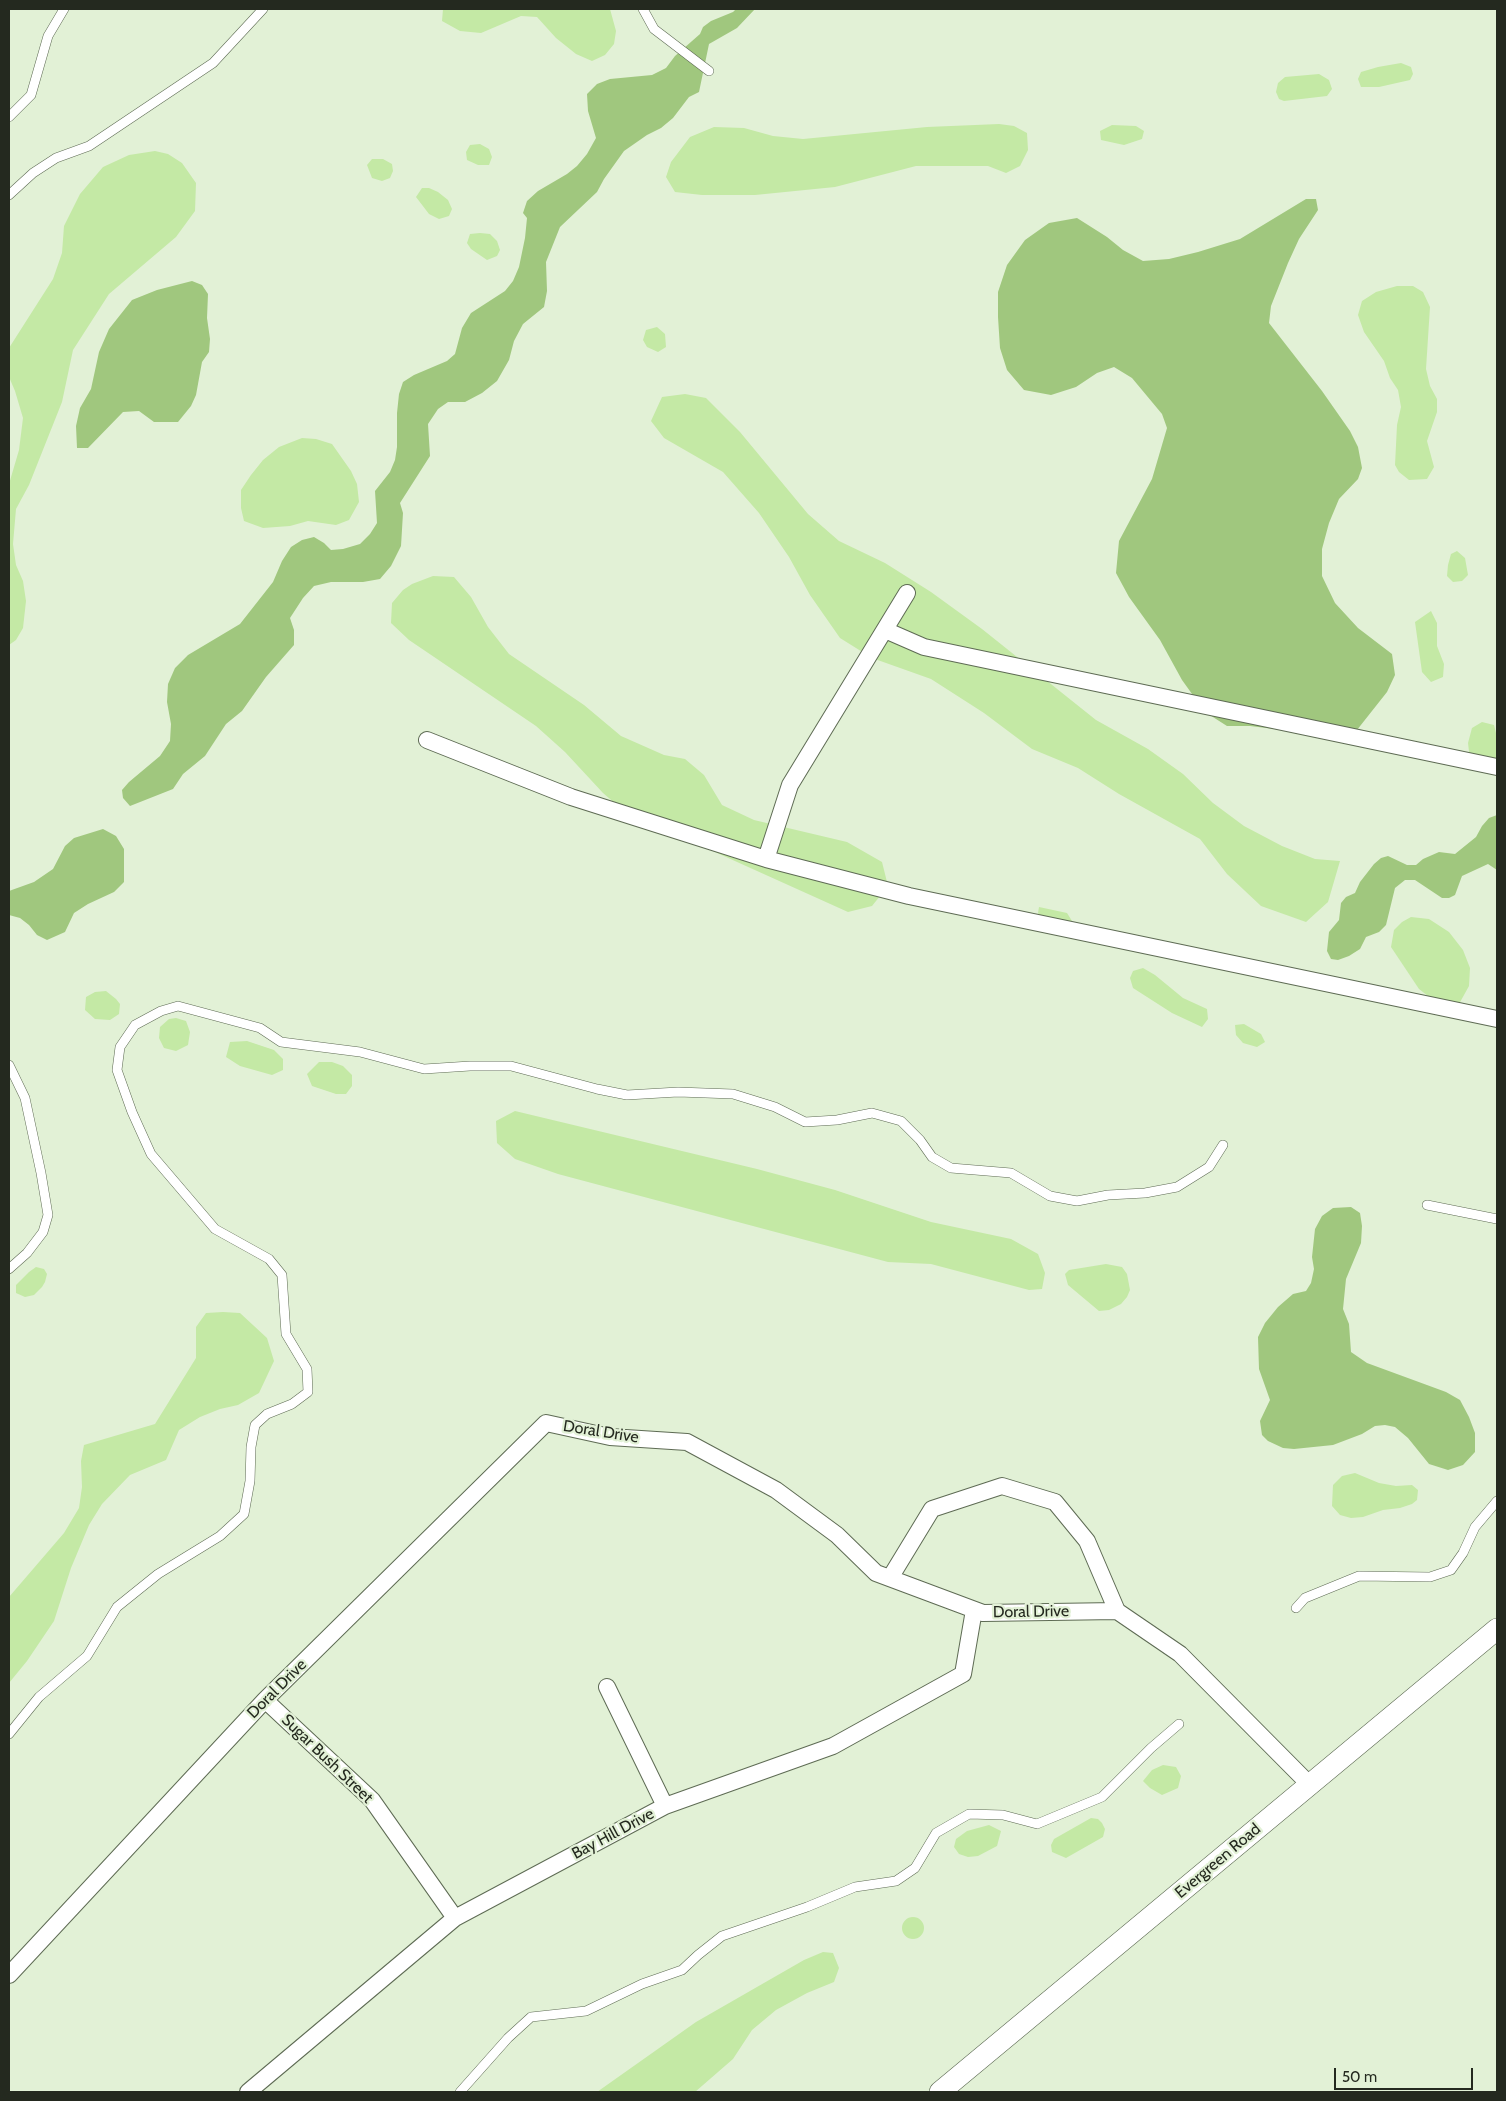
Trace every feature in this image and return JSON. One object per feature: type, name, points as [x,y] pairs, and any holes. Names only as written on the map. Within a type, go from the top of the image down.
[{"type":"street","points":[[766,859],[790,785],[907,593]]},
{"type":"street","points":[[885,630],[924,647],[1497,767]]},
{"type":"street","points":[[427,740],[571,797],[766,859],[909,896],[1497,1019]]},
{"type":"street","name":"Doral Drive","points":[[9,1975],[265,1700],[546,1423],[610,1436],[687,1442],[776,1490],[837,1535],[876,1573],[983,1613],[1117,1611]]},
{"type":"street","points":[[890,1578],[932,1509],[1002,1486],[1055,1502],[1088,1541],[1117,1611],[1180,1654],[1310,1785]]},
{"type":"street","name":"Bay Hill Drive","points":[[248,2092],[456,1918],[665,1806],[834,1746],[963,1674],[974,1610]]},
{"type":"street","name":"Evergreen Road","points":[[940,2092],[1497,1629]]},
{"type":"street","points":[[607,1687],[665,1806]]},
{"type":"street","name":"Sugar Bush Street","points":[[265,1700],[372,1800],[456,1918]]},
{"type":"lane","points":[[9,117],[31,95],[48,36],[64,9]]},
{"type":"lane","points":[[9,195],[33,173],[56,158],[90,146],[213,64],[263,9]]},
{"type":"lane","points":[[643,9],[654,29],[709,72]]},
{"type":"lane","points":[[9,1734],[39,1697],[87,1656],[117,1607],[158,1574],[220,1536],[244,1514],[250,1481],[251,1447],[255,1425],[267,1414],[292,1404],[308,1392],[308,1368],[286,1334],[282,1275],[269,1259],[215,1229],[151,1154],[132,1112],[117,1070],[120,1047],[135,1025],[161,1010],[178,1006],[260,1028],[281,1042],[360,1052],[424,1069],[511,1066],[627,1095],[678,1092],[733,1094],[775,1107],[805,1122],[837,1120],[872,1113],[901,1121],[920,1140],[932,1157],[951,1168],[1011,1173],[1050,1196],[1077,1201],[1108,1195],[1145,1193],[1177,1187],[1209,1167],[1223,1145]]},
{"type":"lane","points":[[9,1065],[25,1098],[48,1215],[43,1232],[27,1253],[9,1269]]},
{"type":"lane","points":[[1427,1205],[1497,1219]]},
{"type":"lane","points":[[1296,1608],[1305,1598],[1360,1576],[1430,1577],[1451,1570],[1463,1553],[1475,1527],[1497,1501]]},
{"type":"lane","points":[[460,2092],[508,2038],[531,2017],[586,2011],[642,1984],[682,1970],[722,1936],[807,1907],[855,1887],[896,1881],[915,1868],[936,1833],[969,1814],[1004,1816],[1037,1824],[1102,1797],[1151,1748],[1179,1724]]},
{"type":"shaded area","points":[[443,9],[610,9],[616,31],[614,44],[605,55],[592,61],[576,54],[556,38],[537,17],[521,16],[481,33],[460,31],[442,21]]},
{"type":"shaded area","points":[[736,9],[755,9],[737,28],[709,44],[699,92],[689,97],[673,118],[661,128],[624,151],[597,192],[560,227],[546,262],[547,291],[544,307],[523,324],[514,341],[509,360],[497,381],[482,393],[465,402],[448,402],[438,409],[428,424],[430,456],[400,503],[403,513],[401,546],[391,566],[380,579],[363,582],[331,582],[314,586],[303,598],[290,618],[294,630],[294,645],[266,677],[242,711],[226,724],[205,756],[183,774],[173,789],[130,806],[123,798],[122,790],[160,756],[170,741],[171,724],[167,702],[168,684],[175,668],[188,655],[240,624],[273,582],[282,561],[291,547],[302,540],[314,537],[331,550],[343,549],[360,544],[370,534],[377,523],[375,491],[390,472],[395,460],[397,413],[399,394],[403,382],[414,375],[447,361],[455,354],[462,328],[471,313],[505,291],[513,281],[519,267],[525,238],[527,218],[523,213],[527,201],[538,191],[577,166],[587,154],[596,138],[588,111],[587,94],[597,84],[610,79],[652,75],[666,68],[675,56],[700,34],[703,27]]},
{"type":"shaded area","points":[[1401,63],[1411,67],[1413,74],[1410,80],[1379,87],[1361,87],[1358,79],[1361,72]]},
{"type":"shaded area","points":[[1319,74],[1329,80],[1332,89],[1327,96],[1284,101],[1279,99],[1276,92],[1278,83],[1285,77]]},
{"type":"shaded area","points":[[999,124],[1014,126],[1027,133],[1028,150],[1020,166],[1006,173],[988,166],[916,166],[835,187],[755,195],[702,195],[675,192],[666,177],[671,162],[690,137],[714,127],[744,128],[773,136],[803,139],[927,127]]},
{"type":"shaded area","points":[[1112,125],[1136,126],[1144,131],[1142,139],[1124,145],[1101,140],[1100,131]]},
{"type":"shaded area","points":[[480,144],[489,149],[492,157],[489,165],[478,165],[467,160],[466,152],[470,145]]},
{"type":"shaded area","points":[[155,151],[168,154],[182,163],[196,183],[195,211],[176,237],[109,294],[73,350],[62,402],[29,485],[16,509],[13,544],[16,565],[23,581],[26,601],[23,628],[16,640],[9,645],[9,484],[19,450],[23,418],[9,377],[9,348],[53,279],[62,253],[64,226],[80,194],[103,167],[129,155]]},
{"type":"shaded area","points":[[372,159],[383,159],[392,164],[393,171],[390,178],[382,181],[372,178],[367,165]]},
{"type":"shaded area","points":[[422,188],[429,188],[438,192],[448,200],[452,209],[449,216],[439,219],[429,214],[416,197]]},
{"type":"shaded area","points":[[1306,199],[1316,199],[1318,210],[1299,239],[1288,263],[1271,306],[1269,323],[1322,391],[1350,431],[1358,447],[1362,468],[1358,479],[1339,499],[1329,523],[1322,549],[1322,576],[1335,603],[1358,628],[1392,654],[1395,675],[1387,692],[1353,735],[1332,736],[1250,726],[1227,726],[1205,712],[1182,680],[1160,640],[1129,597],[1116,573],[1119,541],[1152,479],[1167,428],[1162,414],[1132,378],[1114,367],[1097,373],[1076,387],[1051,395],[1024,390],[1007,370],[1000,348],[998,292],[1007,265],[1025,240],[1049,223],[1077,218],[1107,237],[1123,250],[1143,261],[1169,259],[1240,239]]},
{"type":"shaded area","points":[[470,234],[490,234],[497,241],[500,250],[497,256],[487,260],[471,249],[467,243]]},
{"type":"shaded area","points":[[192,281],[202,285],[208,294],[207,318],[210,339],[209,352],[202,362],[196,395],[191,406],[178,422],[154,422],[139,411],[123,412],[88,448],[77,448],[76,426],[80,408],[91,389],[99,352],[109,329],[132,300],[157,290]]},
{"type":"shaded area","points":[[1397,286],[1413,286],[1423,292],[1430,307],[1426,369],[1430,386],[1437,399],[1437,412],[1427,441],[1434,467],[1427,479],[1409,480],[1399,472],[1395,465],[1397,425],[1401,407],[1398,390],[1390,378],[1384,361],[1364,332],[1358,315],[1362,301],[1376,292]]},
{"type":"shaded area","points":[[657,327],[665,334],[666,347],[658,352],[647,347],[643,340],[646,330]]},
{"type":"shaded area","points":[[685,394],[706,398],[740,432],[808,514],[839,541],[885,563],[931,592],[982,629],[1096,720],[1148,749],[1183,774],[1213,803],[1244,826],[1282,846],[1315,859],[1340,861],[1328,902],[1306,922],[1261,906],[1227,874],[1200,839],[1119,794],[1078,768],[1032,749],[984,713],[931,679],[872,658],[840,638],[810,595],[789,557],[759,513],[723,472],[664,438],[651,421],[662,397]]},
{"type":"shaded area","points":[[302,438],[316,439],[332,444],[351,471],[357,484],[359,502],[349,520],[336,525],[308,521],[290,526],[263,528],[244,521],[241,508],[241,490],[251,475],[263,460],[279,447]]},
{"type":"shaded area","points":[[1457,551],[1465,558],[1468,575],[1462,581],[1453,582],[1447,576],[1448,565],[1451,554]]},
{"type":"shaded area","points":[[433,576],[454,577],[471,597],[488,627],[509,654],[584,705],[621,736],[664,755],[685,759],[704,775],[722,805],[754,820],[847,842],[882,862],[888,886],[872,906],[848,912],[624,811],[603,793],[565,752],[536,726],[409,640],[391,623],[392,603],[403,590],[412,584]]},
{"type":"shaded area","points":[[1431,611],[1437,623],[1437,646],[1444,664],[1443,677],[1431,682],[1422,672],[1415,622]]},
{"type":"shaded area","points":[[1482,722],[1494,725],[1497,737],[1497,758],[1492,771],[1470,760],[1468,743],[1472,728]]},
{"type":"shaded area","points":[[1497,815],[1497,870],[1488,864],[1462,876],[1455,895],[1449,898],[1442,898],[1415,880],[1405,880],[1395,888],[1386,925],[1379,932],[1366,937],[1360,949],[1349,956],[1338,960],[1331,959],[1327,951],[1329,932],[1339,920],[1341,903],[1346,897],[1355,893],[1360,882],[1374,864],[1381,858],[1388,856],[1407,865],[1416,865],[1423,859],[1439,852],[1455,854],[1476,837],[1489,818]]},
{"type":"shaded area","points":[[103,829],[116,836],[124,849],[124,882],[114,892],[74,913],[65,932],[47,940],[37,935],[20,918],[9,915],[9,891],[34,882],[53,869],[65,846],[74,838]]},
{"type":"shaded area","points":[[1039,907],[1067,913],[1072,921],[1069,929],[1041,919],[1038,913]]},
{"type":"shaded area","points":[[1411,917],[1429,919],[1449,932],[1463,950],[1470,968],[1469,986],[1459,1004],[1437,1003],[1419,989],[1391,947],[1394,930]]},
{"type":"shaded area","points":[[1143,968],[1155,975],[1183,998],[1207,1009],[1208,1019],[1202,1027],[1172,1013],[1133,988],[1130,978],[1133,971]]},
{"type":"shaded area","points":[[106,991],[120,1004],[119,1014],[110,1020],[95,1019],[85,1010],[86,997],[95,992]]},
{"type":"shaded area","points":[[176,1018],[186,1021],[190,1032],[188,1045],[176,1051],[164,1048],[159,1038],[160,1027],[169,1019]]},
{"type":"shaded area","points":[[1244,1024],[1261,1034],[1265,1042],[1257,1047],[1243,1043],[1236,1035],[1235,1025]]},
{"type":"shaded area","points":[[247,1041],[274,1050],[283,1059],[283,1070],[272,1075],[240,1066],[226,1057],[230,1042]]},
{"type":"shaded area","points":[[319,1062],[332,1062],[343,1066],[352,1075],[352,1086],[346,1094],[336,1094],[312,1086],[307,1074]]},
{"type":"shaded area","points":[[515,1111],[757,1169],[835,1190],[931,1222],[1011,1239],[1038,1254],[1045,1273],[1042,1289],[1029,1290],[931,1264],[888,1262],[558,1174],[515,1159],[497,1143],[496,1121]]},
{"type":"shaded area","points":[[1351,1207],[1360,1213],[1362,1226],[1361,1243],[1346,1279],[1343,1309],[1349,1324],[1351,1352],[1367,1363],[1446,1392],[1460,1400],[1475,1433],[1475,1452],[1463,1465],[1448,1470],[1429,1464],[1408,1438],[1395,1427],[1385,1425],[1375,1426],[1362,1434],[1333,1445],[1294,1449],[1283,1448],[1268,1441],[1262,1435],[1260,1421],[1270,1400],[1259,1369],[1258,1337],[1265,1323],[1278,1307],[1293,1294],[1306,1291],[1311,1283],[1314,1269],[1312,1257],[1315,1229],[1322,1216],[1333,1208]]},
{"type":"shaded area","points":[[1106,1264],[1122,1267],[1127,1274],[1130,1290],[1121,1304],[1109,1310],[1099,1311],[1068,1285],[1065,1274],[1069,1270]]},
{"type":"shaded area","points":[[36,1267],[44,1269],[47,1274],[42,1287],[34,1295],[25,1297],[16,1293],[16,1285]]},
{"type":"shaded area","points":[[206,1313],[240,1313],[267,1338],[274,1361],[259,1393],[238,1405],[220,1409],[200,1417],[179,1430],[166,1460],[130,1475],[102,1504],[89,1525],[71,1568],[54,1621],[27,1661],[9,1683],[9,1597],[64,1533],[79,1508],[82,1487],[81,1461],[84,1445],[155,1424],[196,1358],[196,1327]]},
{"type":"shaded area","points":[[1355,1473],[1379,1483],[1396,1486],[1412,1485],[1418,1490],[1417,1500],[1400,1508],[1383,1510],[1363,1517],[1351,1518],[1340,1515],[1332,1506],[1333,1485],[1342,1476]]},
{"type":"shaded area","points":[[1163,1765],[1176,1767],[1181,1776],[1178,1788],[1162,1795],[1143,1781],[1152,1770]]},
{"type":"shaded area","points":[[1091,1818],[1098,1819],[1102,1823],[1105,1829],[1103,1837],[1066,1858],[1052,1852],[1051,1845],[1054,1839]]},
{"type":"shaded area","points":[[989,1825],[1001,1831],[997,1846],[978,1856],[968,1857],[959,1854],[954,1847],[956,1839],[967,1831]]},
{"type":"shaded area","points":[[913,1917],[921,1920],[924,1928],[921,1936],[913,1939],[905,1936],[902,1928],[905,1920]]},
{"type":"shaded area","points":[[823,1952],[833,1953],[839,1968],[834,1982],[807,1993],[776,2010],[752,2030],[733,2059],[695,2092],[597,2092],[696,2022],[804,1960]]}]
